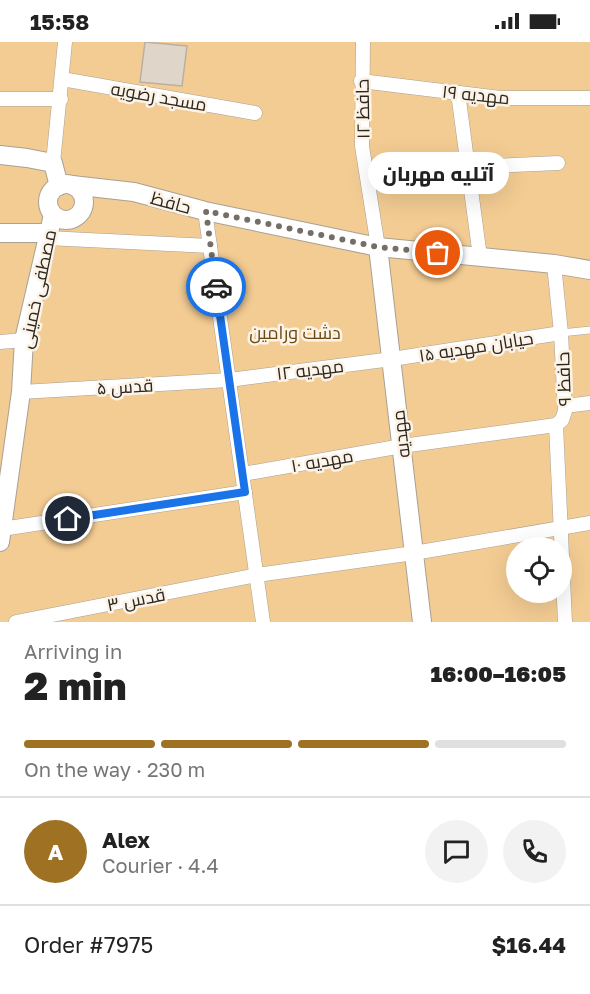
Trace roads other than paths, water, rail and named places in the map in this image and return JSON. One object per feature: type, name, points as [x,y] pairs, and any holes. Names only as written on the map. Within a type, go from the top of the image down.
[{"type":"street","points":[[65,42],[53,163],[66,186]]},
{"type":"street","name":"حافظ ۱۲","points":[[363,42],[362,146],[378,247]]},
{"type":"street","name":"مسجد رضویه","points":[[62,79],[255,113]]},
{"type":"street","name":"مهدیه ۱۹","points":[[362,81],[500,98],[590,98]]},
{"type":"street","points":[[458,93],[480,257]]},
{"type":"street","points":[[0,99],[61,99]]},
{"type":"street","points":[[0,155],[53,163]]},
{"type":"street","points":[[468,167],[558,163]]},
{"type":"street","points":[[81,213],[84,202],[81,192],[66,186],[54,189],[48,199],[48,205],[53,215],[64,220],[76,217],[95,204],[134,192]]},
{"type":"street","name":"حافظ","points":[[66,186],[134,192],[206,211],[378,247],[554,264],[590,270]]},
{"type":"street","points":[[206,211],[264,622]]},
{"type":"street","name":"مصطفی خمینی","points":[[1,526],[6,461],[21,392],[24,340],[53,215]]},
{"type":"street","points":[[0,233],[210,246]]},
{"type":"street","name":"مهدیه","points":[[378,247],[423,622]]},
{"type":"street","name":"حافظ ۹","points":[[554,264],[565,406],[562,420],[556,426],[565,622]]},
{"type":"street","name":"حیابان مهدیه ۱۵","points":[[392,359],[561,333]]},
{"type":"street","points":[[0,342],[24,340]]},
{"type":"street","name":"مهدیه ۱۲","points":[[229,380],[392,359]]},
{"type":"street","name":"قدس ۵","points":[[21,392],[229,380]]},
{"type":"street","points":[[565,406],[590,403]]},
{"type":"street","name":"مهدیه ۱۰","points":[[243,474],[402,446],[556,426]]},
{"type":"street","points":[[1,526],[245,492]]},
{"type":"street","name":"قدس ۳","points":[[16,622],[257,575],[414,553],[590,523]]},
{"type":"lane","points":[[561,333],[590,330]]},
{"type":"place","name":"آتلیه مهربان","points":[[438,253]]},
{"type":"park label","name":"دشت ورامین","points":[[295,332]]}]
